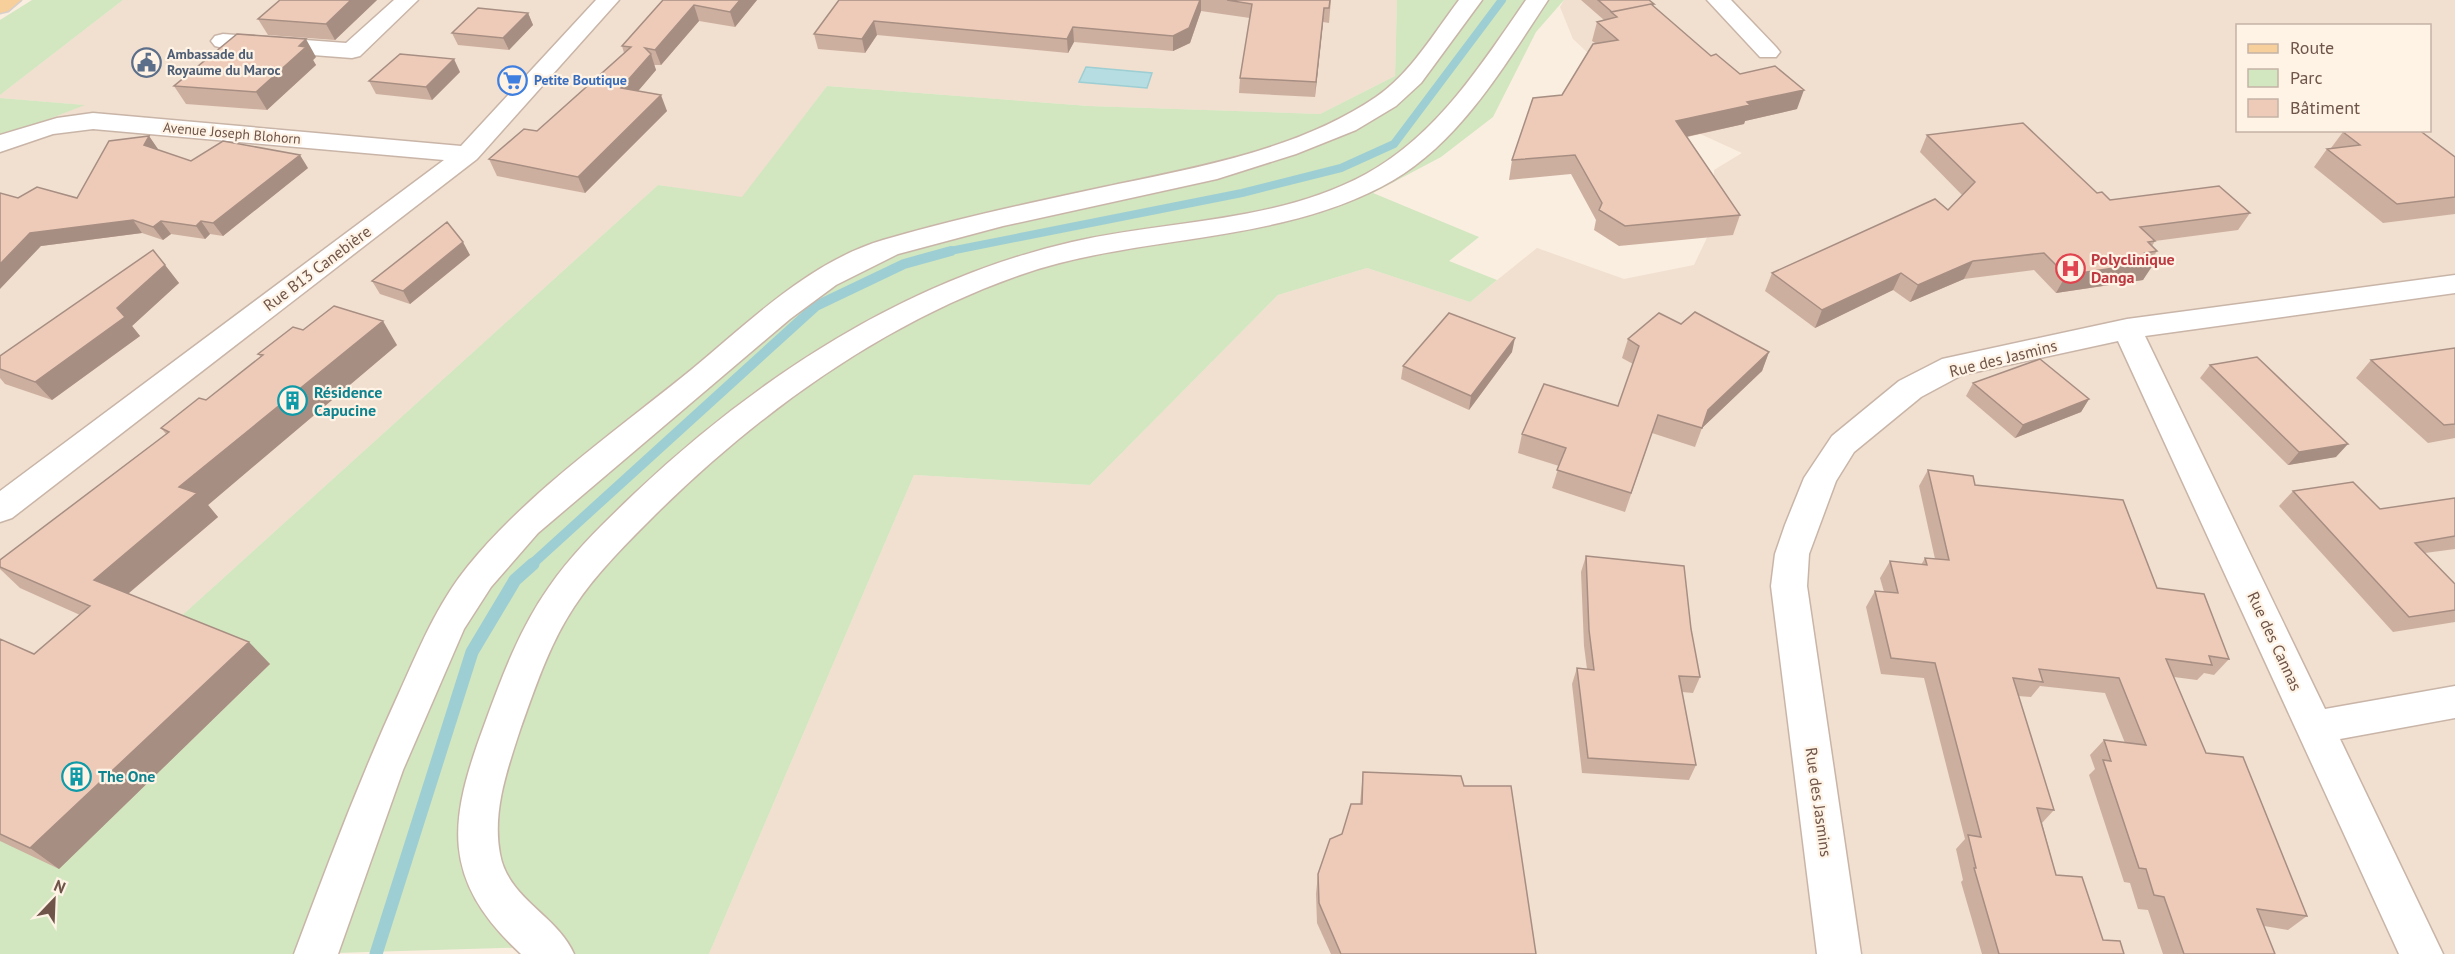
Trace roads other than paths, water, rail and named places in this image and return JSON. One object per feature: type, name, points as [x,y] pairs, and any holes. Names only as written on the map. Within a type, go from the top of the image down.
[{"type":"main road","points":[[0,6],[10,0]]},
{"type":"street","points":[[223,41],[352,51],[407,0]]},
{"type":"street","name":"Rue B13 Canebière","points":[[0,509],[468,154],[609,0]]},
{"type":"street","points":[[316,954],[383,770],[449,622],[479,577],[526,524],[780,312],[826,278],[888,248],[1000,218],[1208,173],[1287,149],[1347,126],[1387,101],[1412,78],[1471,0]]},
{"type":"street","points":[[552,954],[500,902],[488,881],[475,844],[478,807],[490,763],[517,685],[559,601],[585,565],[672,476],[779,393],[883,324],[985,277],[1070,251],[1245,221],[1287,211],[1371,182],[1410,159],[1462,108],[1537,0]]},
{"type":"street","points":[[1719,0],[1768,52]]},
{"type":"street","name":"Avenue Joseph Blohorn","points":[[0,144],[36,129],[70,122],[93,121],[468,154]]},
{"type":"street","name":"Rue des Jasmins","points":[[1839,954],[1789,586],[1792,554],[1821,478],[1843,444],[1910,389],[1953,366],[2127,329],[2455,284]]},
{"type":"street","name":"Rue des Cannas","points":[[2127,329],[2421,954]]},
{"type":"street","points":[[2315,727],[2455,702]]},
{"type":"water","points":[[1086,67],[1152,73],[1147,88],[1079,82]]},
{"type":"waterway","points":[[945,252],[1242,193],[1341,168],[1394,144],[1502,0]]},
{"type":"waterway","points":[[531,565],[816,306],[904,264],[951,251]]},
{"type":"waterway","points":[[376,954],[472,652],[515,580],[533,564]]},
{"type":"place","name":"Ambassade du Royaume du Maroc","points":[[146,62]]},
{"type":"place","name":"Petite Boutique","points":[[513,80]]},
{"type":"place","name":"Polyclinique Danga","points":[[2070,268]]},
{"type":"place","name":"Résidence Capucine","points":[[293,401]]},
{"type":"place","name":"The One","points":[[77,776]]}]
